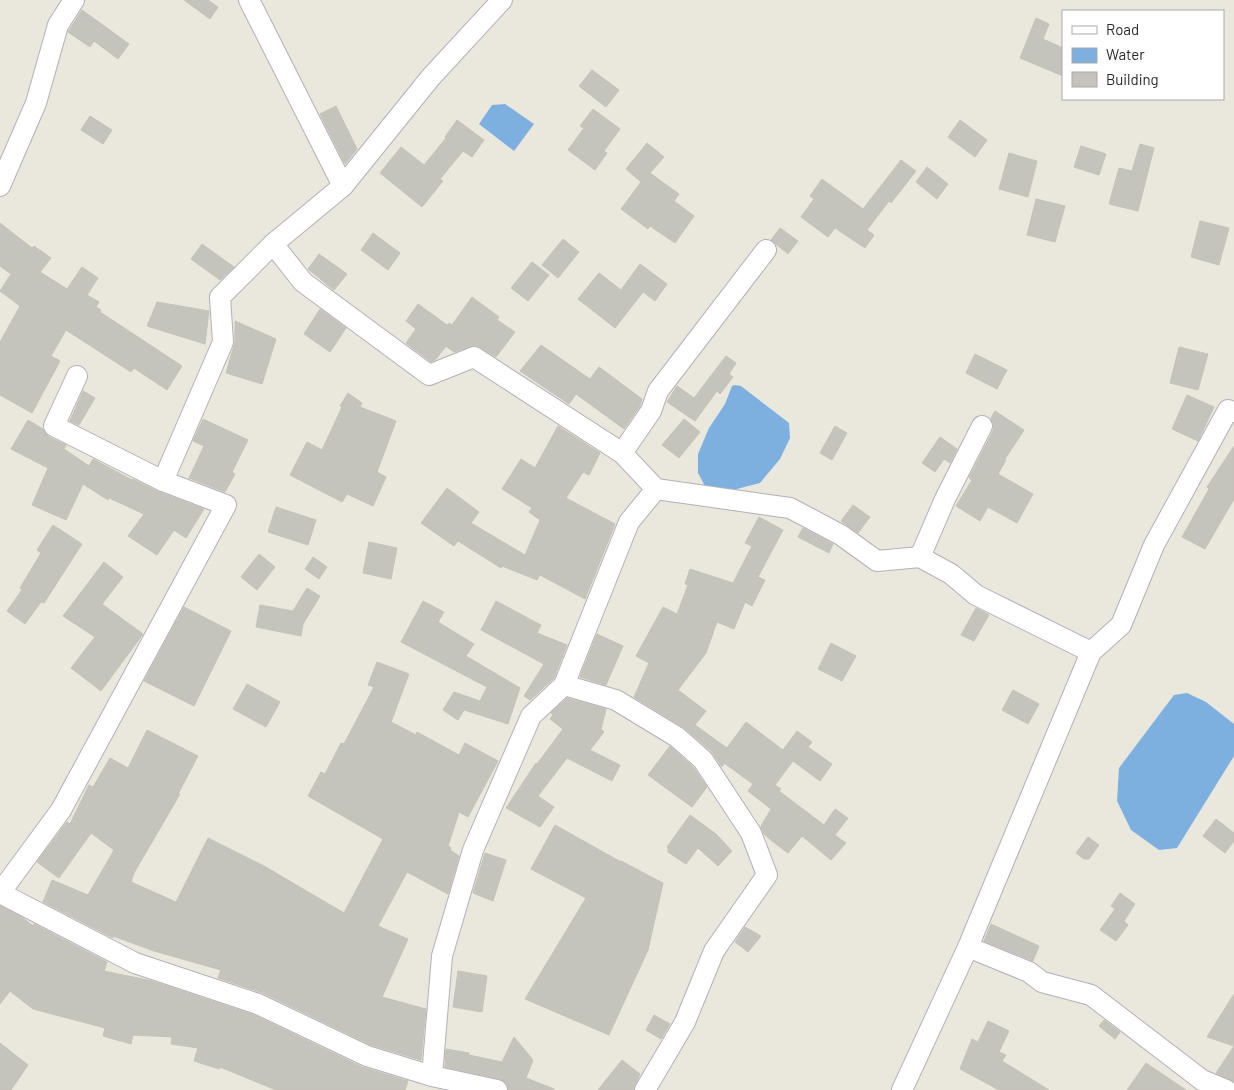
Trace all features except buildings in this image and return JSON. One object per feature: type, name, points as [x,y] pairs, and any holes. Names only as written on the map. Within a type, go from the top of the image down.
[{"type":"street","points":[[0,186],[36,103],[58,25],[74,0]]},
{"type":"street","points":[[249,0],[343,186]]},
{"type":"street","points":[[163,481],[223,342],[220,297],[273,244],[343,186],[431,78],[502,0]]},
{"type":"street","points":[[273,244],[303,282],[429,375],[474,357],[622,453],[656,490],[790,508],[841,535],[877,561],[920,557],[951,574],[976,596],[1091,652]]},
{"type":"street","points":[[622,453],[651,412],[658,391],[766,250]]},
{"type":"street","points":[[77,376],[54,426],[163,481],[226,505],[61,810],[0,893],[135,963],[258,1004],[367,1056],[432,1076],[497,1090]]},
{"type":"street","points":[[902,1090],[968,947],[1091,652],[1121,625],[1154,545],[1228,410],[1234,412]]},
{"type":"street","points":[[920,557],[945,499],[982,426]]},
{"type":"street","points":[[432,1076],[442,956],[473,850],[531,716],[564,685],[629,522],[656,490]]},
{"type":"street","points":[[564,685],[616,700],[677,737],[703,760],[751,833],[767,875],[714,951],[685,1022],[644,1090]]},
{"type":"street","points":[[968,947],[1029,972],[1042,982],[1091,995],[1206,1085],[1226,1090]]},
{"type":"water","points":[[505,104],[534,124],[514,151],[479,124],[492,105]]},
{"type":"water","points":[[732,386],[741,386],[789,423],[790,438],[780,459],[760,483],[725,492],[705,486],[698,473],[698,454],[709,428],[725,404]]},
{"type":"water","points":[[1187,693],[1206,702],[1234,724],[1234,756],[1177,848],[1159,850],[1131,830],[1117,801],[1119,768],[1174,695]]}]
